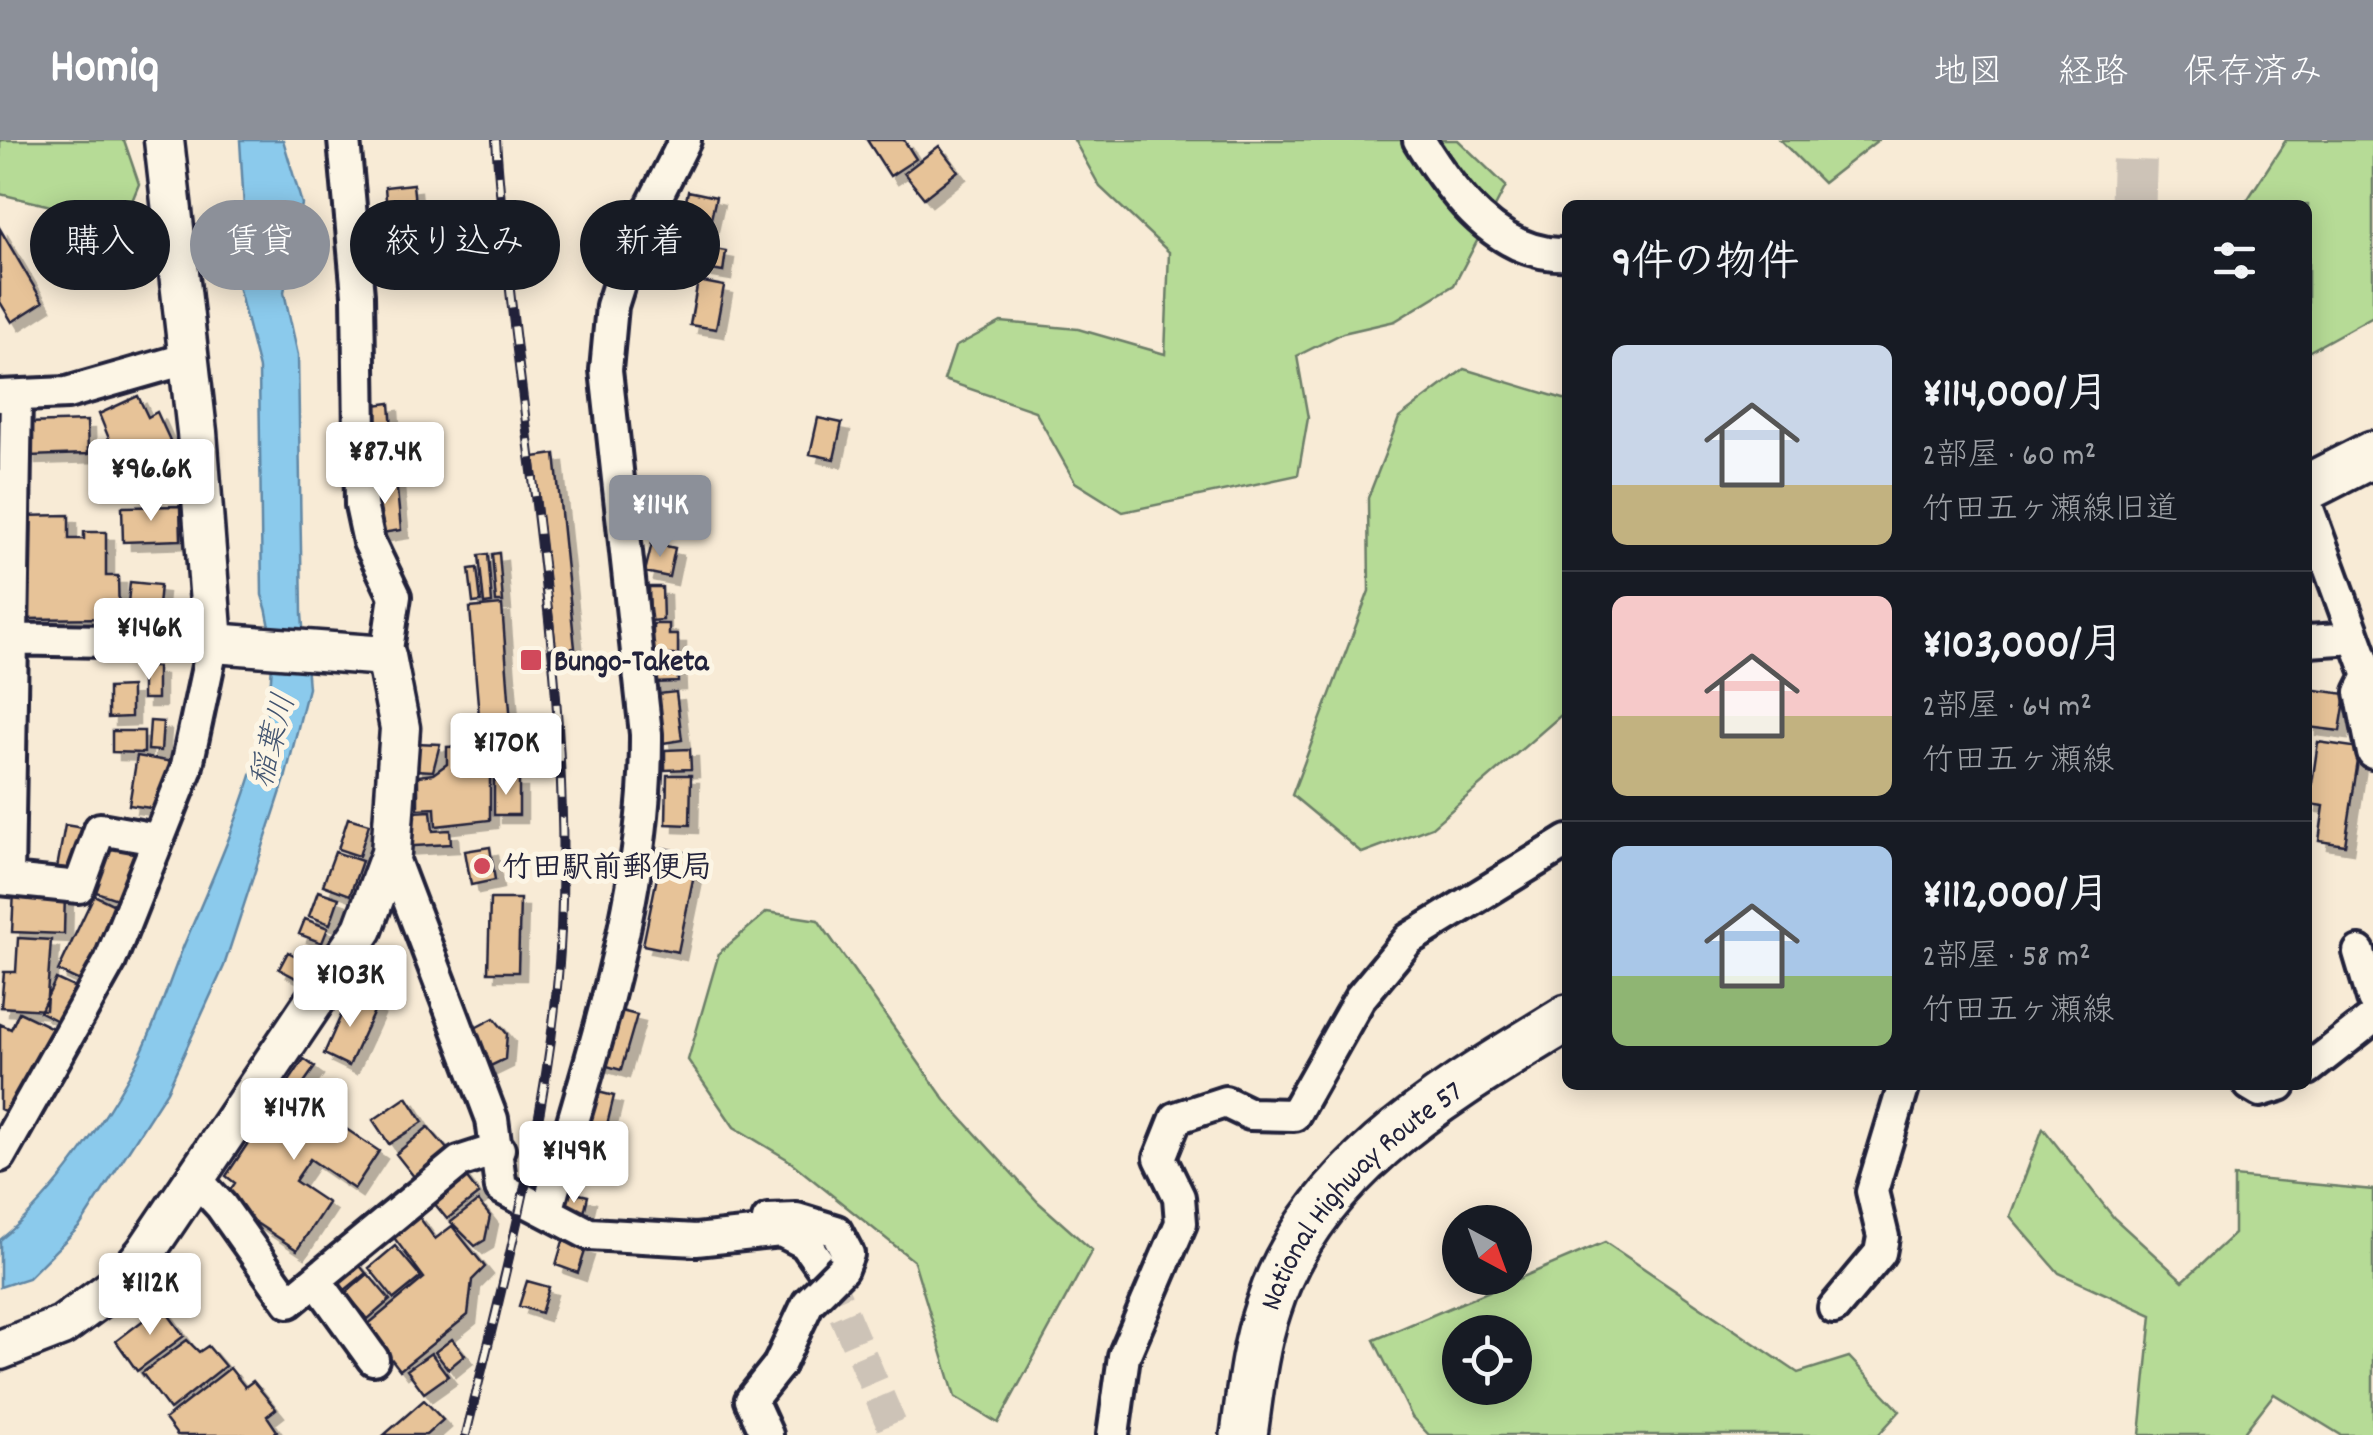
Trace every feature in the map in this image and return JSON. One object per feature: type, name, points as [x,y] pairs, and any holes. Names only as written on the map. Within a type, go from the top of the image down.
[{"type":"highway","points":[[2312,485],[2373,454]]},
{"type":"highway","name":"National Highway Route 57","points":[[1244,1435],[1253,1364],[1268,1307],[1296,1242],[1336,1186],[1415,1118],[1562,1022]]},
{"type":"main road","points":[[0,1350],[62,1326],[119,1284],[363,929],[390,853],[400,728],[368,655],[223,644],[164,140]]},
{"type":"street","points":[[344,140],[358,295],[362,505],[369,542],[395,596],[368,655]]},
{"type":"street","points":[[548,1212],[637,879],[646,734],[606,370],[612,306],[625,263],[685,173],[684,140]]},
{"type":"street","points":[[1419,140],[1466,208],[1523,248],[1562,253]]},
{"type":"street","points":[[156,839],[100,829],[79,887],[4,879],[8,396],[67,393],[189,358]]},
{"type":"street","points":[[2312,520],[2371,675],[2361,692],[2373,753]]},
{"type":"street","points":[[2312,642],[2355,638]]},
{"type":"street","points":[[0,1156],[110,961],[186,770],[223,644],[6,639]]},
{"type":"street","points":[[1113,1435],[1124,1356],[1180,1222],[1179,1197],[1160,1158],[1176,1118],[1225,1102],[1250,1114],[1294,1115],[1360,998],[1409,939],[1562,845]]},
{"type":"street","points":[[390,853],[492,1119],[499,1148],[501,1188],[590,1234],[696,1240],[746,1234],[748,1221],[798,1218],[836,1231],[848,1254],[808,1303],[779,1365],[751,1400],[767,1435]]},
{"type":"street","points":[[2359,952],[2373,998]]},
{"type":"street","points":[[2312,1066],[2373,1018]]},
{"type":"street","points":[[1834,1308],[1880,1253],[1882,1237],[1872,1191],[1902,1090]]},
{"type":"street","points":[[194,1177],[221,1206],[289,1302],[459,1162],[499,1148]]},
{"type":"street","points":[[316,1280],[373,1359]]},
{"type":"green space","points":[[0,140],[124,140],[139,184],[132,200],[30,201],[0,194]]},
{"type":"green space","points":[[1074,140],[1458,140],[1506,186],[1454,285],[1395,321],[1343,333],[1297,356],[1308,418],[1298,475],[1123,512],[1075,482],[1035,411],[944,380],[955,347],[1001,322],[1078,329],[1165,354],[1169,252],[1100,187]]},
{"type":"green space","points":[[1780,140],[1878,140],[1823,183]]},
{"type":"green space","points":[[2286,140],[2373,140],[2373,316],[2312,350],[2312,200],[2247,200]]},
{"type":"green space","points":[[1464,369],[1562,398],[1562,714],[1432,827],[1362,853],[1292,795],[1369,591],[1368,498],[1399,418]]},
{"type":"green space","points":[[767,912],[818,920],[945,1100],[1038,1202],[1092,1250],[998,1423],[955,1397],[914,1261],[787,1159],[734,1127],[688,1060],[719,953]]},
{"type":"green space","points":[[2043,1128],[2114,1218],[2183,1281],[2234,1234],[2234,1177],[2373,1190],[2373,1435],[2341,1435],[2274,1394],[2242,1435],[2140,1435],[2152,1315],[2059,1273],[2010,1216]]},
{"type":"green space","points":[[1605,1242],[1798,1373],[1849,1357],[1900,1411],[1878,1435],[1429,1435],[1412,1417],[1374,1340],[1480,1295],[1532,1295],[1532,1273]]},
{"type":"water","points":[[240,140],[283,140],[301,200],[244,200]]},
{"type":"water","name":"稲葉川","points":[[239,290],[284,290],[298,355],[302,614],[308,688],[285,779],[224,966],[167,1091],[80,1226],[28,1278],[0,1287],[0,1240],[40,1203],[75,1159],[142,1051],[252,773],[271,679],[271,635],[262,595],[259,369]]},
{"type":"building","points":[[867,140],[904,140],[916,159],[890,176]]},
{"type":"building","points":[[939,146],[958,171],[924,198],[904,173]]},
{"type":"building","points":[[413,184],[415,200],[386,200],[385,187]]},
{"type":"building","points":[[688,191],[716,197],[715,200],[686,200]]},
{"type":"building","points":[[0,229],[30,280],[30,290],[36,290],[43,302],[12,322],[0,302]]},
{"type":"building","points":[[720,250],[726,251],[723,272],[720,271]]},
{"type":"building","points":[[720,285],[724,286],[716,329],[690,325],[696,290],[720,290]]},
{"type":"building","points":[[138,396],[148,417],[157,412],[173,447],[161,451],[174,481],[142,492],[126,452],[116,456],[99,414]]},
{"type":"building","points":[[390,403],[392,430],[377,432],[374,405]]},
{"type":"building","points":[[818,418],[842,423],[834,459],[810,454]]},
{"type":"building","points":[[87,421],[88,454],[28,456],[27,423]]},
{"type":"building","points":[[393,436],[395,475],[370,477],[367,438]]},
{"type":"building","points":[[555,454],[575,648],[556,650],[534,457]]},
{"type":"building","points":[[396,480],[401,530],[375,534],[369,483]]},
{"type":"building","points":[[180,506],[181,540],[123,542],[122,507]]},
{"type":"building","points":[[69,515],[69,539],[84,539],[84,532],[106,532],[106,576],[118,576],[119,618],[19,619],[19,516]]},
{"type":"building","points":[[652,543],[675,548],[669,577],[645,572]]},
{"type":"building","points":[[499,553],[503,602],[496,602],[492,554]]},
{"type":"building","points":[[488,554],[492,603],[484,604],[479,555]]},
{"type":"building","points":[[477,568],[481,602],[473,603],[469,569]]},
{"type":"building","points":[[130,582],[160,585],[157,616],[127,614]]},
{"type":"building","points":[[649,587],[662,587],[663,620],[650,621]]},
{"type":"building","points":[[502,605],[512,737],[481,740],[470,608]]},
{"type":"building","points":[[653,624],[669,624],[669,635],[678,635],[678,655],[653,655]]},
{"type":"building","points":[[677,658],[678,682],[653,683],[653,659]]},
{"type":"building","points":[[142,667],[157,667],[157,699],[142,699]]},
{"type":"building","points":[[131,687],[131,717],[108,718],[108,688]]},
{"type":"building","points":[[2312,690],[2346,694],[2340,731],[2312,728]]},
{"type":"building","points":[[676,692],[682,740],[663,743],[657,694]]},
{"type":"building","points":[[150,721],[163,722],[161,751],[148,750]]},
{"type":"building","points":[[112,731],[144,731],[144,753],[112,752]]},
{"type":"building","points":[[2318,742],[2360,748],[2345,845],[2319,841],[2324,806],[2312,804]]},
{"type":"building","points":[[415,743],[440,744],[433,771],[415,770]]},
{"type":"building","points":[[490,745],[490,820],[436,826],[435,808],[418,809],[418,776],[433,774],[447,764],[447,747]]},
{"type":"building","points":[[690,749],[691,769],[665,770],[665,750]]},
{"type":"building","points":[[137,756],[173,762],[165,810],[129,805]]},
{"type":"building","points":[[667,775],[691,775],[690,825],[666,824]]},
{"type":"building","points":[[494,780],[519,780],[519,815],[494,815]]},
{"type":"building","points":[[431,811],[433,831],[450,830],[451,844],[396,847],[394,813]]},
{"type":"building","points":[[348,818],[369,824],[359,856],[338,849]]},
{"type":"building","points":[[65,825],[89,829],[82,873],[57,868]]},
{"type":"building","points":[[111,835],[144,845],[126,902],[93,891]]},
{"type":"building","name":"竹田駅前郵便局","points":[[490,847],[495,880],[471,885],[465,851]]},
{"type":"building","points":[[663,848],[698,855],[678,952],[643,945]]},
{"type":"building","points":[[335,852],[362,861],[350,895],[323,885]]},
{"type":"building","points":[[14,890],[65,892],[64,934],[12,932]]},
{"type":"building","points":[[318,891],[339,898],[330,924],[309,916]]},
{"type":"building","points":[[94,895],[125,910],[99,964],[92,961],[82,982],[58,971]]},
{"type":"building","points":[[490,899],[520,899],[518,972],[488,972]]},
{"type":"building","points":[[305,919],[328,928],[322,943],[299,934]]},
{"type":"building","points":[[18,938],[51,940],[46,1010],[1,1007],[4,972],[16,972]]},
{"type":"building","points":[[288,952],[307,962],[298,979],[279,969]]},
{"type":"building","points":[[56,979],[80,990],[64,1024],[40,1012]]},
{"type":"building","points":[[350,995],[376,1007],[349,1066],[324,1054]]},
{"type":"building","points":[[617,1010],[637,1015],[621,1070],[600,1064]]},
{"type":"building","points":[[19,1012],[61,1032],[21,1119],[0,1109],[0,1024],[11,1029]]},
{"type":"building","points":[[494,1018],[507,1034],[505,1059],[478,1072],[460,1036]]},
{"type":"building","points":[[304,1059],[315,1067],[303,1084],[316,1093],[309,1104],[379,1151],[354,1189],[310,1159],[295,1181],[328,1203],[297,1250],[223,1201],[235,1183],[226,1176]]},
{"type":"building","points":[[586,1089],[614,1096],[605,1133],[577,1126]]},
{"type":"building","points":[[407,1097],[423,1122],[389,1144],[373,1120]]},
{"type":"building","points":[[428,1127],[448,1150],[415,1178],[396,1154]]},
{"type":"building","points":[[462,1172],[479,1194],[447,1219],[430,1198]]},
{"type":"building","points":[[566,1191],[588,1196],[582,1221],[560,1216]]},
{"type":"building","points":[[478,1201],[490,1216],[485,1240],[475,1246],[451,1222]]},
{"type":"building","points":[[417,1214],[435,1239],[452,1226],[485,1267],[472,1280],[468,1315],[400,1370],[366,1326],[424,1278],[392,1235]]},
{"type":"building","points":[[563,1241],[586,1248],[578,1273],[556,1265]]},
{"type":"building","points":[[395,1246],[421,1277],[394,1299],[369,1268]]},
{"type":"building","points":[[355,1260],[366,1273],[345,1290],[334,1278]]},
{"type":"building","points":[[368,1274],[390,1300],[368,1319],[346,1293]]},
{"type":"building","points":[[527,1281],[549,1287],[541,1313],[519,1306]]},
{"type":"building","points":[[162,1306],[184,1336],[137,1371],[116,1341]]},
{"type":"building","points":[[452,1339],[465,1355],[448,1369],[435,1352]]},
{"type":"building","points":[[187,1340],[199,1352],[208,1346],[225,1366],[170,1410],[142,1373]]},
{"type":"building","points":[[431,1353],[448,1376],[424,1393],[407,1370]]},
{"type":"building","points":[[230,1368],[245,1387],[253,1381],[276,1409],[267,1416],[277,1431],[272,1435],[177,1435],[165,1419]]},
{"type":"building","points":[[424,1400],[443,1420],[426,1435],[384,1435]]},
{"type":"tunnel","points":[[2133,200],[2135,140]]},
{"type":"tunnel","points":[[826,1273],[896,1435]]},
{"type":"railway","points":[[466,1435],[526,1184],[549,1057],[561,930],[562,831],[550,633],[496,140]]},
{"type":"place","name":"Bungo-Taketa","points":[[531,660]]},
{"type":"place","name":"竹田駅前郵便局","points":[[482,866]]}]
